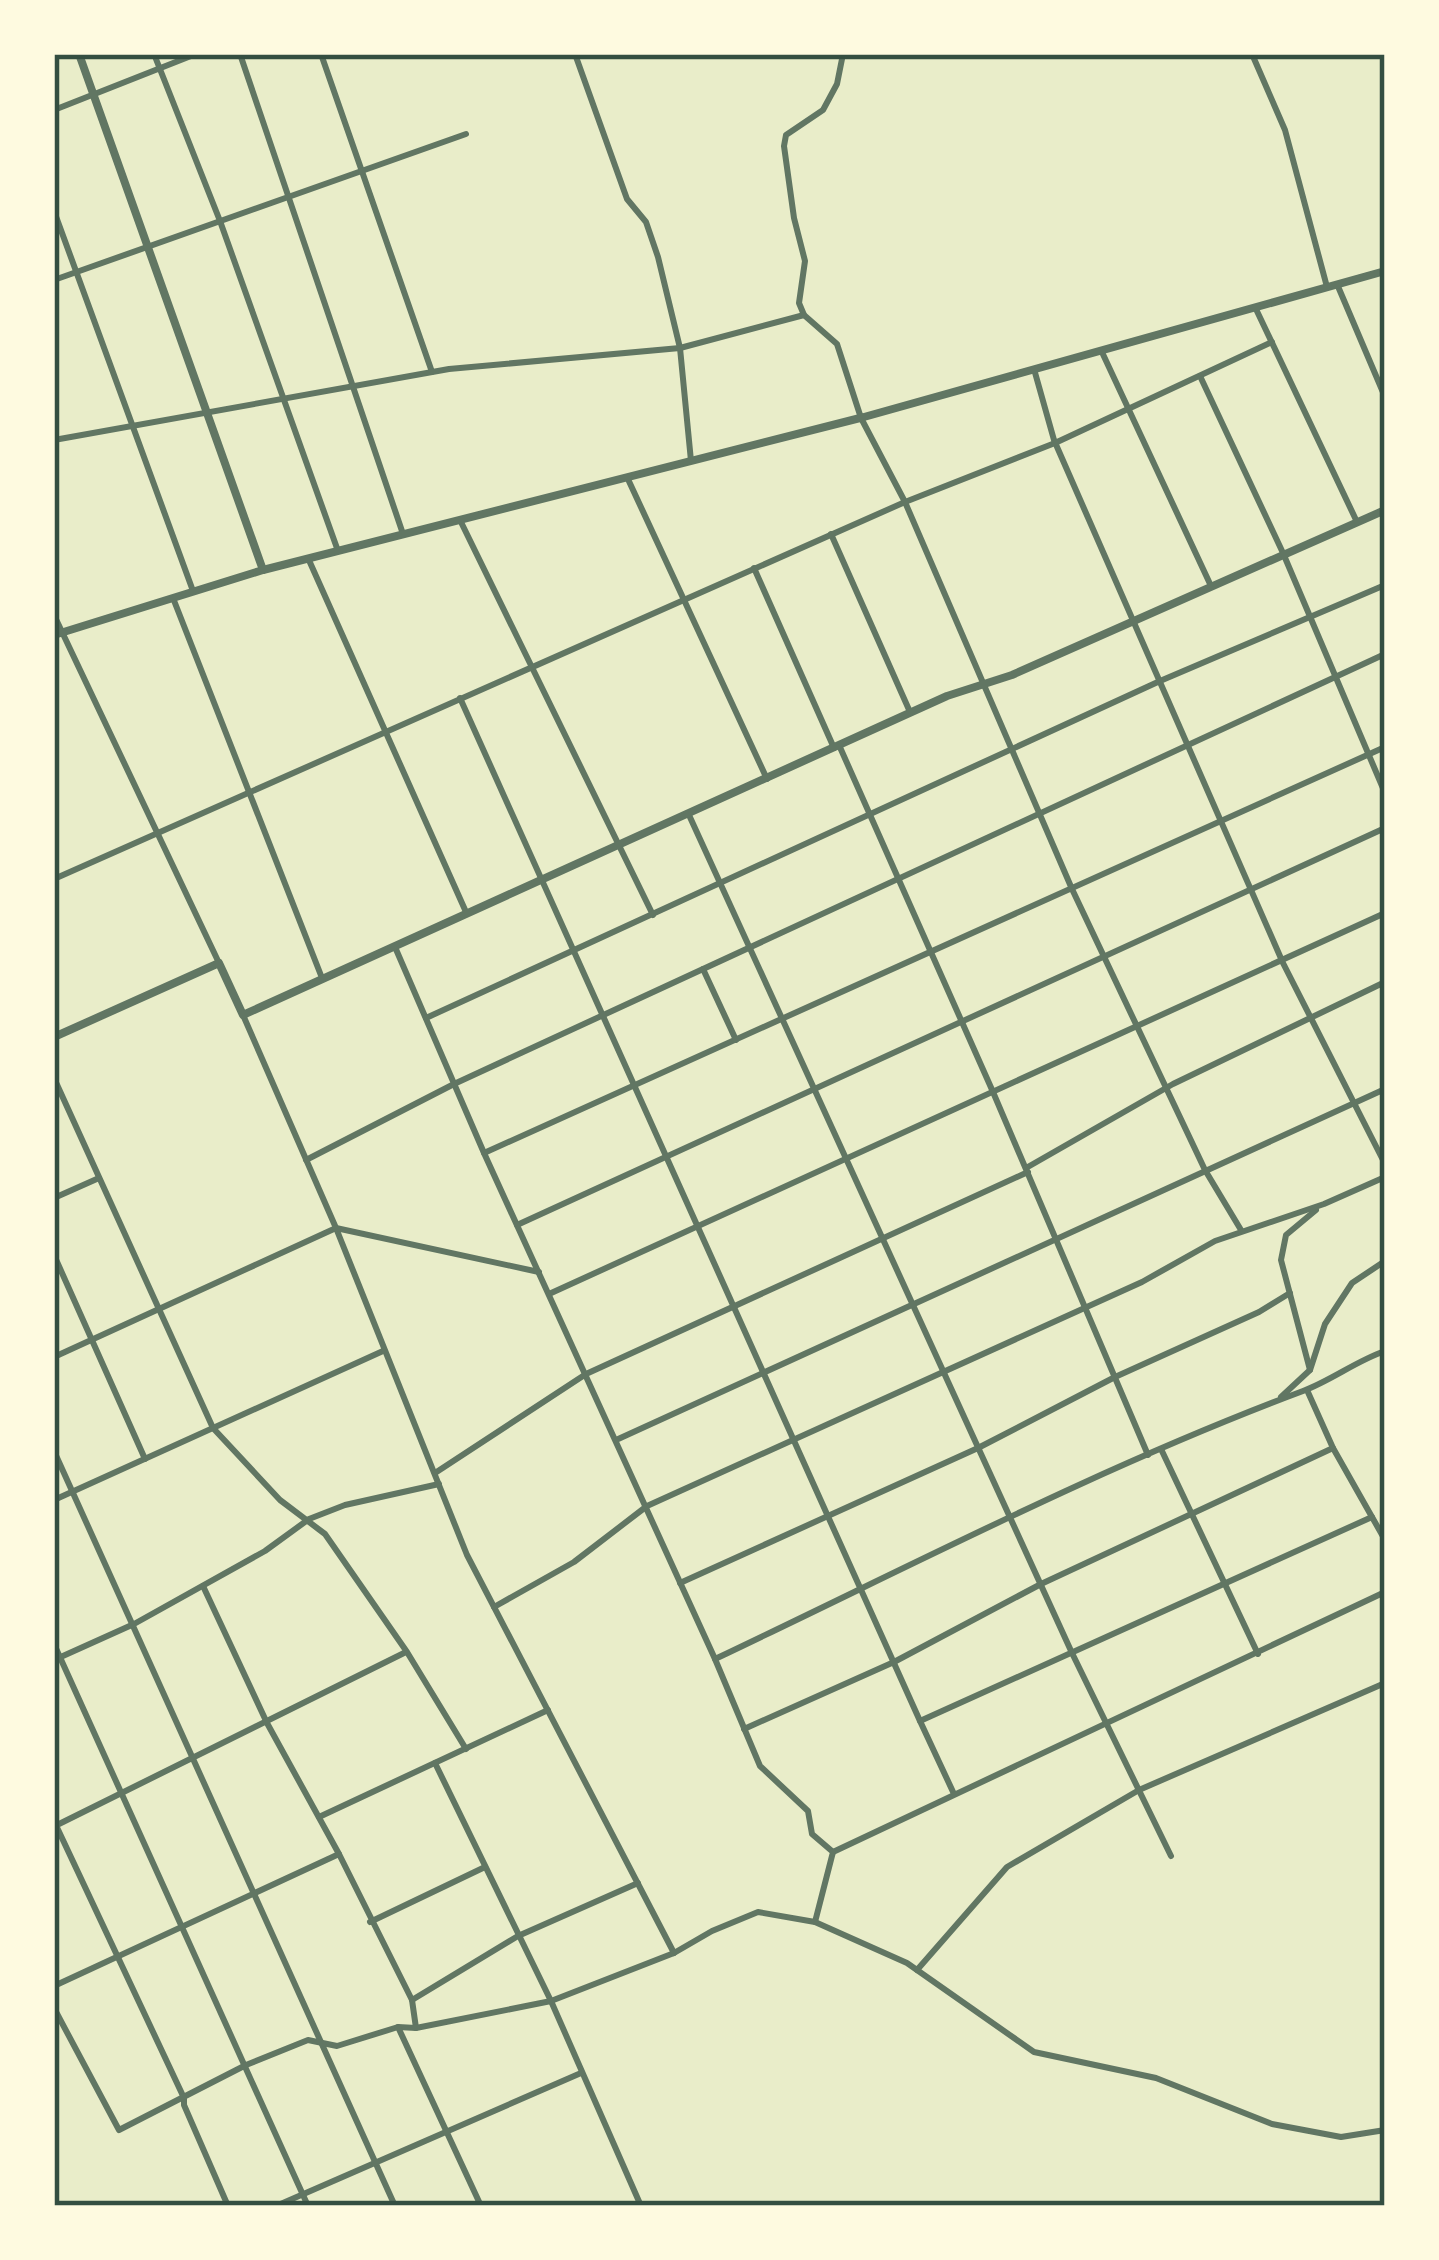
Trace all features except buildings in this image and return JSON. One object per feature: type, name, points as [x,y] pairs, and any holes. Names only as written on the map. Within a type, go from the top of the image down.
[{"type":"street","points":[[80,54],[263,570]]},
{"type":"street","points":[[154,54],[220,221],[338,550]]},
{"type":"street","points":[[54,110],[196,54]]},
{"type":"street","points":[[240,54],[403,534]]},
{"type":"street","points":[[321,54],[432,372]]},
{"type":"street","points":[[575,54],[628,199],[646,222],[680,348],[691,461]]},
{"type":"street","points":[[843,54],[837,84],[824,110],[786,135],[784,146],[805,261],[800,303],[804,315],[837,344],[861,418],[905,502],[1072,889],[1205,1170],[1240,1230]]},
{"type":"street","points":[[1252,54],[1285,130],[1332,285],[1385,397]]},
{"type":"street","points":[[54,280],[466,134]]},
{"type":"street","points":[[54,211],[194,591]]},
{"type":"street","points":[[58,633],[263,570],[861,418],[1385,271]]},
{"type":"street","points":[[1256,307],[1357,522]]},
{"type":"street","points":[[54,428],[56,440],[432,372],[680,348],[804,315]]},
{"type":"street","points":[[54,879],[831,534],[1055,442],[1272,342]]},
{"type":"street","points":[[1101,350],[1211,586]]},
{"type":"street","points":[[1034,369],[1055,442],[1132,622],[1282,961],[1385,1164]]},
{"type":"street","points":[[1199,376],[1282,553],[1385,793]]},
{"type":"street","points":[[627,477],[767,779]]},
{"type":"street","points":[[243,1015],[910,712],[984,687],[1385,510]]},
{"type":"street","points":[[460,520],[652,915]]},
{"type":"street","points":[[831,534],[910,712]]},
{"type":"street","points":[[308,558],[466,912]]},
{"type":"street","points":[[754,568],[871,816],[1148,1455]]},
{"type":"street","points":[[426,1018],[1160,681],[1385,586]]},
{"type":"street","points":[[173,598],[322,978]]},
{"type":"street","points":[[54,615],[58,633],[243,1015],[336,1228],[467,1555],[674,1953]]},
{"type":"street","points":[[306,1160],[454,1084],[1385,654]]},
{"type":"street","points":[[460,698],[954,1794]]},
{"type":"street","points":[[484,1154],[1385,747]]},
{"type":"street","points":[[688,815],[1072,1653],[1171,1856]]},
{"type":"street","points":[[518,1226],[1385,828]]},
{"type":"street","points":[[549,1294],[1385,914]]},
{"type":"street","points":[[394,944],[760,1766],[808,1811],[812,1834],[833,1852]]},
{"type":"street","points":[[54,1037],[219,963]]},
{"type":"street","points":[[704,969],[736,1040]]},
{"type":"street","points":[[434,1473],[586,1374],[1027,1170],[1166,1089],[1385,982]]},
{"type":"street","points":[[54,1078],[213,1428],[280,1500],[325,1534],[466,1749]]},
{"type":"street","points":[[616,1440],[1385,1089]]},
{"type":"street","points":[[54,1198],[99,1178]]},
{"type":"street","points":[[494,1607],[574,1562],[646,1506],[1142,1282],[1240,1230],[1324,1204],[1385,1178]]},
{"type":"street","points":[[1310,1370],[1281,1260],[1286,1235],[1324,1204]]},
{"type":"street","points":[[54,1358],[336,1228],[539,1272]]},
{"type":"street","points":[[54,1256],[145,1459]]},
{"type":"street","points":[[1279,1399],[1310,1370],[1332,1312],[1352,1283],[1385,1261]]},
{"type":"street","points":[[680,1583],[978,1448],[1291,1293]]},
{"type":"street","points":[[54,1500],[383,1351]]},
{"type":"street","points":[[715,1659],[1161,1449],[1307,1390],[1385,1351]]},
{"type":"street","points":[[1307,1390],[1333,1448],[1385,1540]]},
{"type":"street","points":[[744,1729],[894,1662],[1041,1584],[1333,1448]]},
{"type":"street","points":[[1161,1449],[1258,1654]]},
{"type":"street","points":[[54,1451],[395,2206]]},
{"type":"street","points":[[57,1659],[203,1586],[309,1519],[345,1505],[439,1484]]},
{"type":"street","points":[[920,1721],[1372,1517]]},
{"type":"street","points":[[203,1586],[267,1724],[412,2000],[416,2028]]},
{"type":"street","points":[[815,1922],[833,1852],[1385,1592]]},
{"type":"street","points":[[54,1644],[308,2206]]},
{"type":"street","points":[[228,2206],[184,2098],[55,1824],[195,1760],[406,1652]]},
{"type":"street","points":[[917,1970],[1007,1867],[1139,1790],[1385,1683]]},
{"type":"street","points":[[319,1817],[548,1710]]},
{"type":"street","points":[[435,1763],[551,2001],[640,2204],[629,2206]]},
{"type":"street","points":[[54,1986],[339,1854]]},
{"type":"street","points":[[370,1922],[485,1867]]},
{"type":"street","points":[[412,2000],[518,1936],[638,1882]]},
{"type":"street","points":[[54,2008],[119,2130],[246,2065],[317,2038],[337,2046],[398,2027],[416,2028],[551,2001],[674,1953],[712,1930],[758,1912],[815,1922],[917,1970],[1034,2052],[1156,2078],[1271,2124],[1340,2138],[1385,2130]]},
{"type":"street","points":[[398,2027],[481,2206]]},
{"type":"street","points":[[276,2206],[581,2073]]}]
